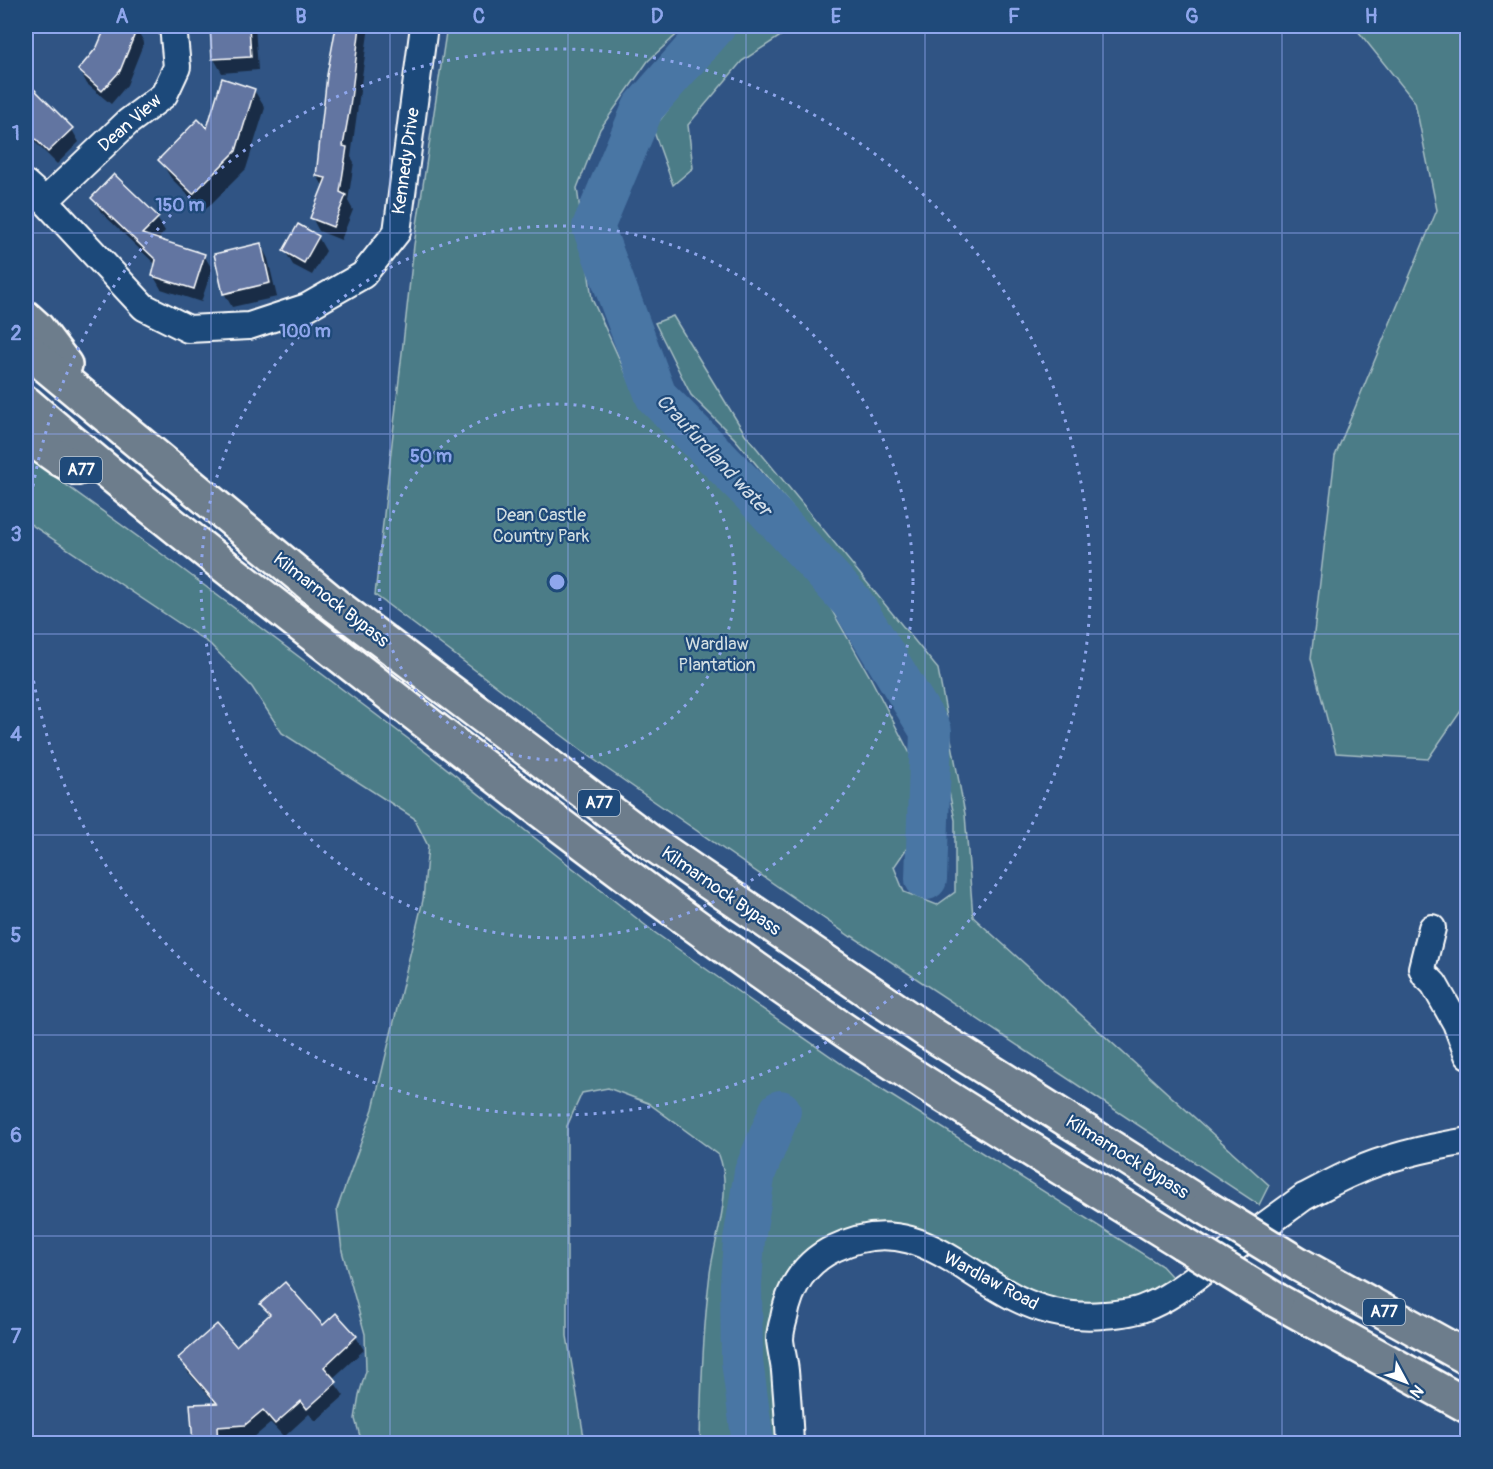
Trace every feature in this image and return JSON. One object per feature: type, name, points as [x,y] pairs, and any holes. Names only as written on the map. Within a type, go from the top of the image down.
[{"type":"highway","name":"A77","points":[[26,318],[37,328],[105,414]]},
{"type":"highway","name":"Kilmarnock Bypass","points":[[26,349],[335,605],[653,844],[930,1033],[1207,1208],[1300,1265],[1467,1358]]},
{"type":"highway","name":"A77","points":[[26,403],[140,498],[502,783],[778,984],[925,1083],[1276,1300],[1467,1406]]},
{"type":"highway","name":"A77","points":[[26,435],[60,459],[140,498]]},
{"type":"street","name":"Dean View","points":[[45,201],[128,122],[164,95],[177,67],[173,26]]},
{"type":"street","name":"Kennedy Drive","points":[[26,184],[45,201],[144,307],[188,329],[249,326],[307,307],[363,275],[397,232],[424,26]]},
{"type":"street","points":[[1432,928],[1422,968],[1456,1023],[1467,1055]]},
{"type":"street","name":"Wardlaw Road","points":[[790,1443],[785,1369],[780,1338],[784,1316],[789,1296],[798,1277],[813,1261],[833,1249],[873,1235],[907,1238],[947,1257],[1017,1299],[1042,1309],[1060,1314],[1082,1316],[1128,1312],[1171,1295],[1304,1197],[1356,1171],[1392,1159],[1467,1141]]},
{"type":"green space","name":"Wardlaw Plantation","points":[[447,26],[686,26],[648,61],[600,129],[577,188],[592,299],[640,404],[731,499],[815,581],[870,677],[918,769],[909,845],[894,867],[904,892],[937,905],[955,892],[955,820],[928,693],[868,598],[735,439],[691,395],[655,323],[673,316],[745,434],[938,669],[965,814],[973,917],[1269,1185],[1259,1205],[851,937],[600,764],[375,595],[414,245]]},
{"type":"green space","points":[[733,26],[796,26],[742,61],[688,125],[693,168],[673,185],[653,129]]},
{"type":"green space","points":[[1354,26],[1467,26],[1467,680],[1463,708],[1428,759],[1336,753],[1311,658],[1335,456],[1437,210],[1415,102]]},
{"type":"green space","points":[[26,456],[177,565],[427,753],[654,932],[849,1069],[1162,1266],[1182,1288],[1081,1316],[947,1257],[855,1240],[789,1296],[790,1443],[700,1443],[706,1316],[710,1273],[724,1199],[723,1169],[719,1155],[648,1103],[608,1088],[582,1093],[567,1126],[567,1336],[585,1443],[362,1443],[355,1419],[366,1371],[365,1334],[342,1251],[337,1209],[373,1109],[423,900],[428,846],[414,818],[282,733],[252,687],[210,644],[26,521]]},
{"type":"building","points":[[106,26],[138,26],[120,71],[102,91],[78,70],[97,47]]},
{"type":"building","points":[[210,26],[249,26],[251,57],[212,59]]},
{"type":"building","points":[[336,26],[360,26],[343,146],[347,147],[340,192],[346,195],[333,227],[310,218],[326,178],[316,176],[327,75]]},
{"type":"building","points":[[222,78],[255,89],[236,151],[193,194],[158,160],[198,119],[207,128]]},
{"type":"building","points":[[26,81],[73,128],[48,152],[26,129]]},
{"type":"building","points":[[114,174],[159,217],[142,234],[205,254],[194,289],[152,276],[156,260],[91,198]]},
{"type":"building","points":[[298,224],[319,236],[304,263],[283,251]]},
{"type":"building","points":[[261,243],[270,283],[223,294],[214,254]]},
{"type":"building","points":[[285,1282],[323,1325],[336,1313],[357,1336],[324,1367],[337,1382],[307,1409],[301,1401],[275,1424],[263,1410],[245,1425],[217,1427],[218,1443],[193,1443],[190,1404],[217,1403],[178,1358],[217,1324],[236,1346],[270,1314],[260,1304]]},
{"type":"waterway","name":"Craufurdland water","points":[[715,26],[643,108],[593,227],[656,396],[752,493],[852,602],[931,731],[926,879]]},
{"type":"waterway","name":"Craufurdland water","points":[[753,1444],[742,1361],[741,1284],[744,1240],[755,1172],[780,1111]]},
{"type":"park label","name":"Dean Castle Country Park","points":[[541,525]]}]
